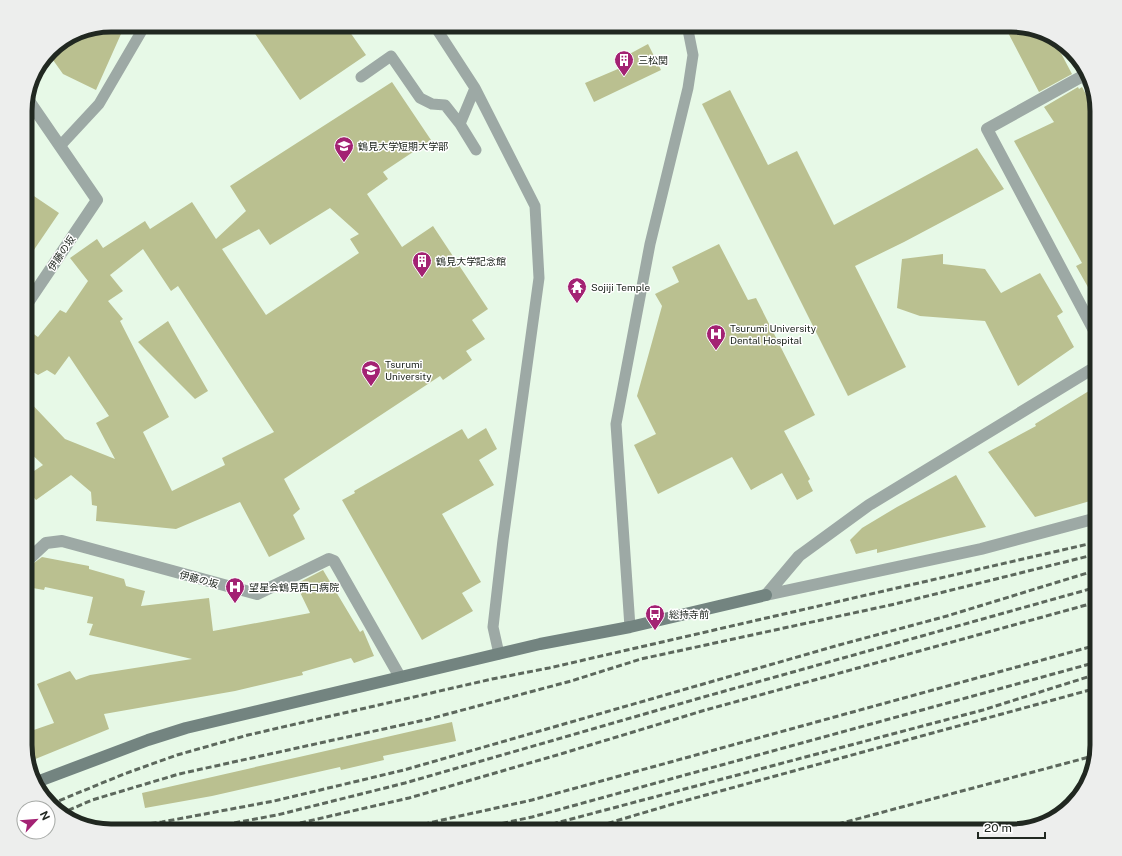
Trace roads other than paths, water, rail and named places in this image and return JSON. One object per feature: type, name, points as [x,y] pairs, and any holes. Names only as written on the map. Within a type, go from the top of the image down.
[{"type":"street","points":[[1082,76],[987,129],[1090,323]]},
{"type":"street","points":[[32,105],[60,146]]},
{"type":"street","name":"伊藤の坂","points":[[32,297],[97,200],[60,146]]},
{"type":"street","points":[[766,595],[799,556],[869,505],[1090,370]]},
{"type":"street","points":[[41,780],[148,740],[186,728],[540,644],[630,627],[766,595],[981,549],[1090,520]]},
{"type":"street","name":"伊藤の坂","points":[[32,556],[46,543],[62,541],[256,594],[329,559],[334,561],[400,678]]},
{"type":"lane","points":[[60,146],[99,104],[141,32]]},
{"type":"lane","points":[[439,32],[475,88],[535,206],[539,278],[503,540],[493,627],[499,654]]},
{"type":"lane","points":[[630,627],[616,424],[650,244],[688,88],[693,55],[688,32]]},
{"type":"lane","points":[[362,77],[391,56],[420,98],[432,104],[445,104],[460,124],[476,150]]},
{"type":"lane","points":[[460,124],[475,88]]},
{"type":"railway","points":[[57,802],[124,774],[177,755],[248,735],[492,679],[549,668],[1090,544]]},
{"type":"railway","points":[[68,811],[92,800],[179,774],[429,719],[571,681],[641,659],[895,604],[1090,556]]},
{"type":"railway","points":[[146,824],[274,801],[404,770],[839,645],[947,616],[1090,572]]},
{"type":"railway","points":[[228,824],[277,815],[405,783],[700,698],[1090,589]]},
{"type":"railway","points":[[296,824],[409,798],[702,711],[1090,604]]},
{"type":"railway","points":[[424,824],[532,800],[1090,647]]},
{"type":"railway","points":[[500,824],[532,817],[1090,664]]},
{"type":"railway","points":[[552,824],[983,710],[1090,676]]},
{"type":"railway","points":[[606,824],[673,804],[1090,690]]},
{"type":"railway","points":[[838,824],[1089,757]]},
{"type":"place","name":"三松関","points":[[624,77]]},
{"type":"place","name":"鶴見大学短期大学部","points":[[344,163]]},
{"type":"place","name":"鶴見大学記念館","points":[[422,278]]},
{"type":"place","name":"Sojiji Temple","points":[[577,304]]},
{"type":"place","name":"Tsurumi University Dental Hospital","points":[[716,351]]},
{"type":"place","name":"Tsurumi University","points":[[371,387]]},
{"type":"place","name":"望星会鶴見西口病院","points":[[235,604]]},
{"type":"place","name":"総持寺前","points":[[655,631]]}]
